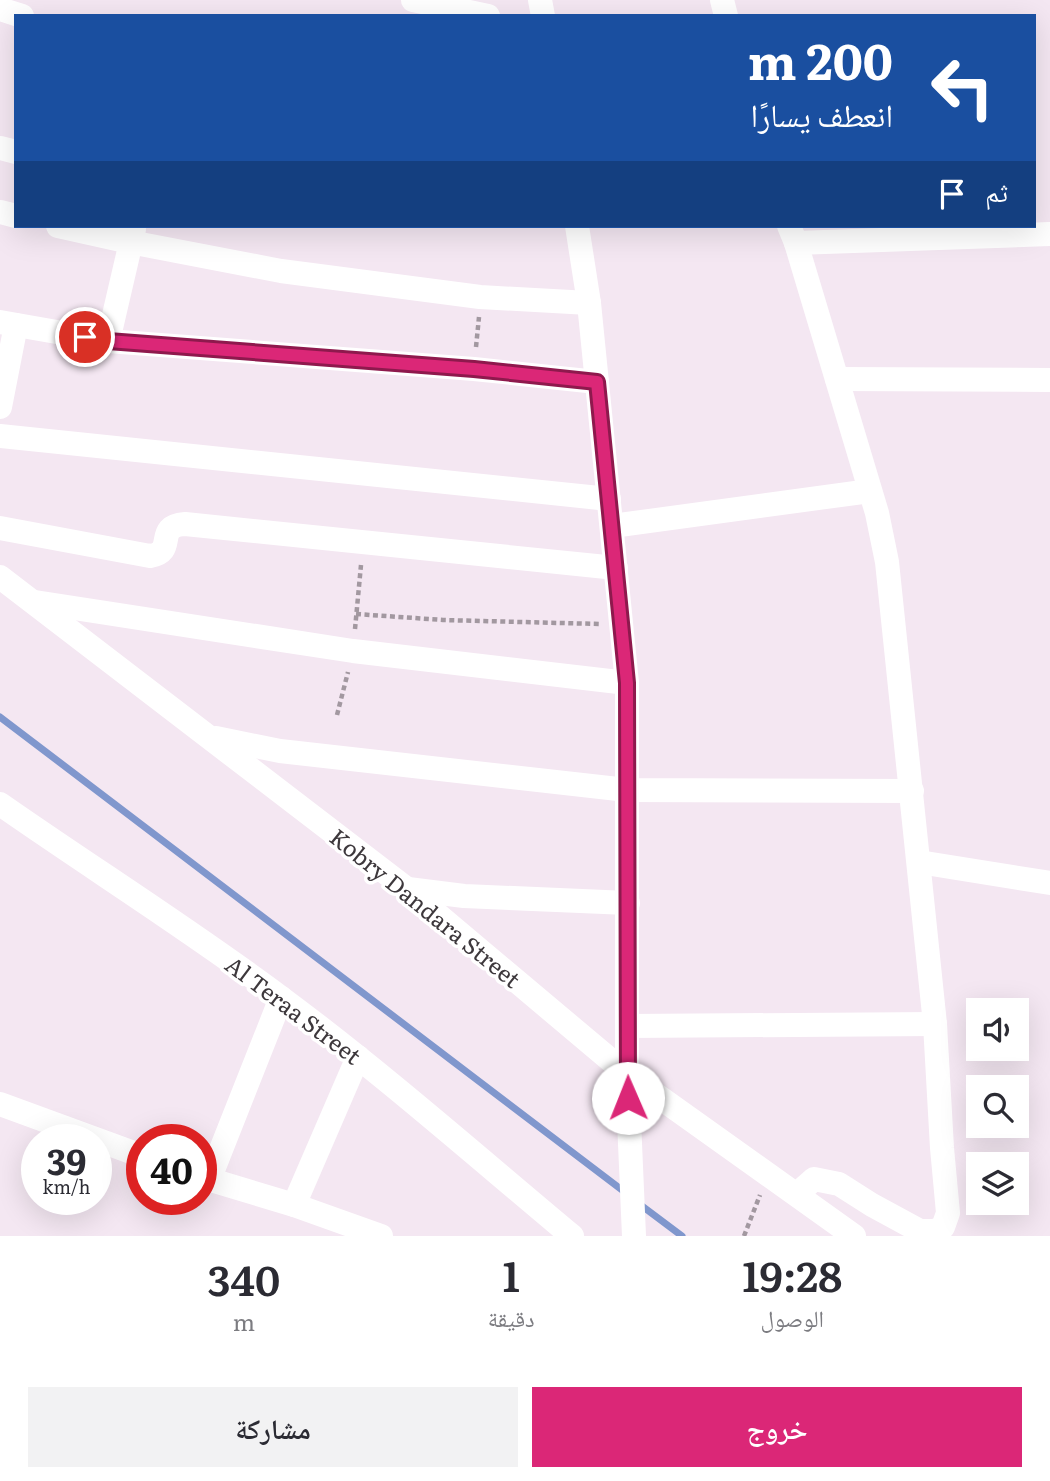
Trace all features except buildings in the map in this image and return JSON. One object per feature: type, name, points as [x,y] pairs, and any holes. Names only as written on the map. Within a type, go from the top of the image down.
[{"type":"street","points":[[413,0],[479,14]]},
{"type":"street","points":[[76,228],[132,234],[281,271],[480,297],[589,303]]},
{"type":"street","points":[[577,228],[589,303],[627,683],[627,1074],[634,1236]]},
{"type":"street","points":[[108,341],[132,234]]},
{"type":"street","points":[[797,1194],[814,1179],[839,1184],[920,1231],[943,1227],[948,1213],[935,1024],[887,562],[870,491],[793,234],[1050,234]]},
{"type":"street","points":[[0,407],[8,324],[108,341],[474,369],[597,382]]},
{"type":"street","points":[[837,379],[1050,380]]},
{"type":"street","points":[[0,436],[610,499]]},
{"type":"street","points":[[612,526],[870,491]]},
{"type":"street","points":[[0,528],[150,556],[163,551],[168,529],[174,525],[185,524],[616,568]]},
{"type":"street","name":"Kobry Dandara Street","points":[[0,577],[407,889],[627,1074],[854,1236]]},
{"type":"street","points":[[30,601],[353,651],[627,683]]},
{"type":"street","points":[[208,736],[280,751],[627,790],[912,791]]},
{"type":"street","name":"Al Teraa Street","points":[[0,804],[194,934],[281,998],[358,1057],[572,1236]]},
{"type":"street","points":[[919,862],[1050,883]]},
{"type":"street","points":[[407,889],[464,896],[628,903]]},
{"type":"street","points":[[217,1150],[281,998]]},
{"type":"street","points":[[628,1026],[935,1024]]},
{"type":"street","points":[[294,1205],[358,1057]]},
{"type":"street","points":[[0,1104],[126,1150]]},
{"type":"street","points":[[217,1183],[294,1205],[381,1236]]},
{"type":"path","points":[[474,369],[480,297]]},
{"type":"path","points":[[362,543],[356,614],[443,620],[622,624]]},
{"type":"path","points":[[337,715],[353,651]]},
{"type":"path","points":[[744,1236],[769,1174]]},
{"type":"waterway","points":[[0,717],[626,1193]]},
{"type":"waterway","points":[[638,1203],[682,1236]]},
{"type":"route","points":[[85,337],[108,341],[474,369],[597,382],[627,683],[628,1098]]}]
